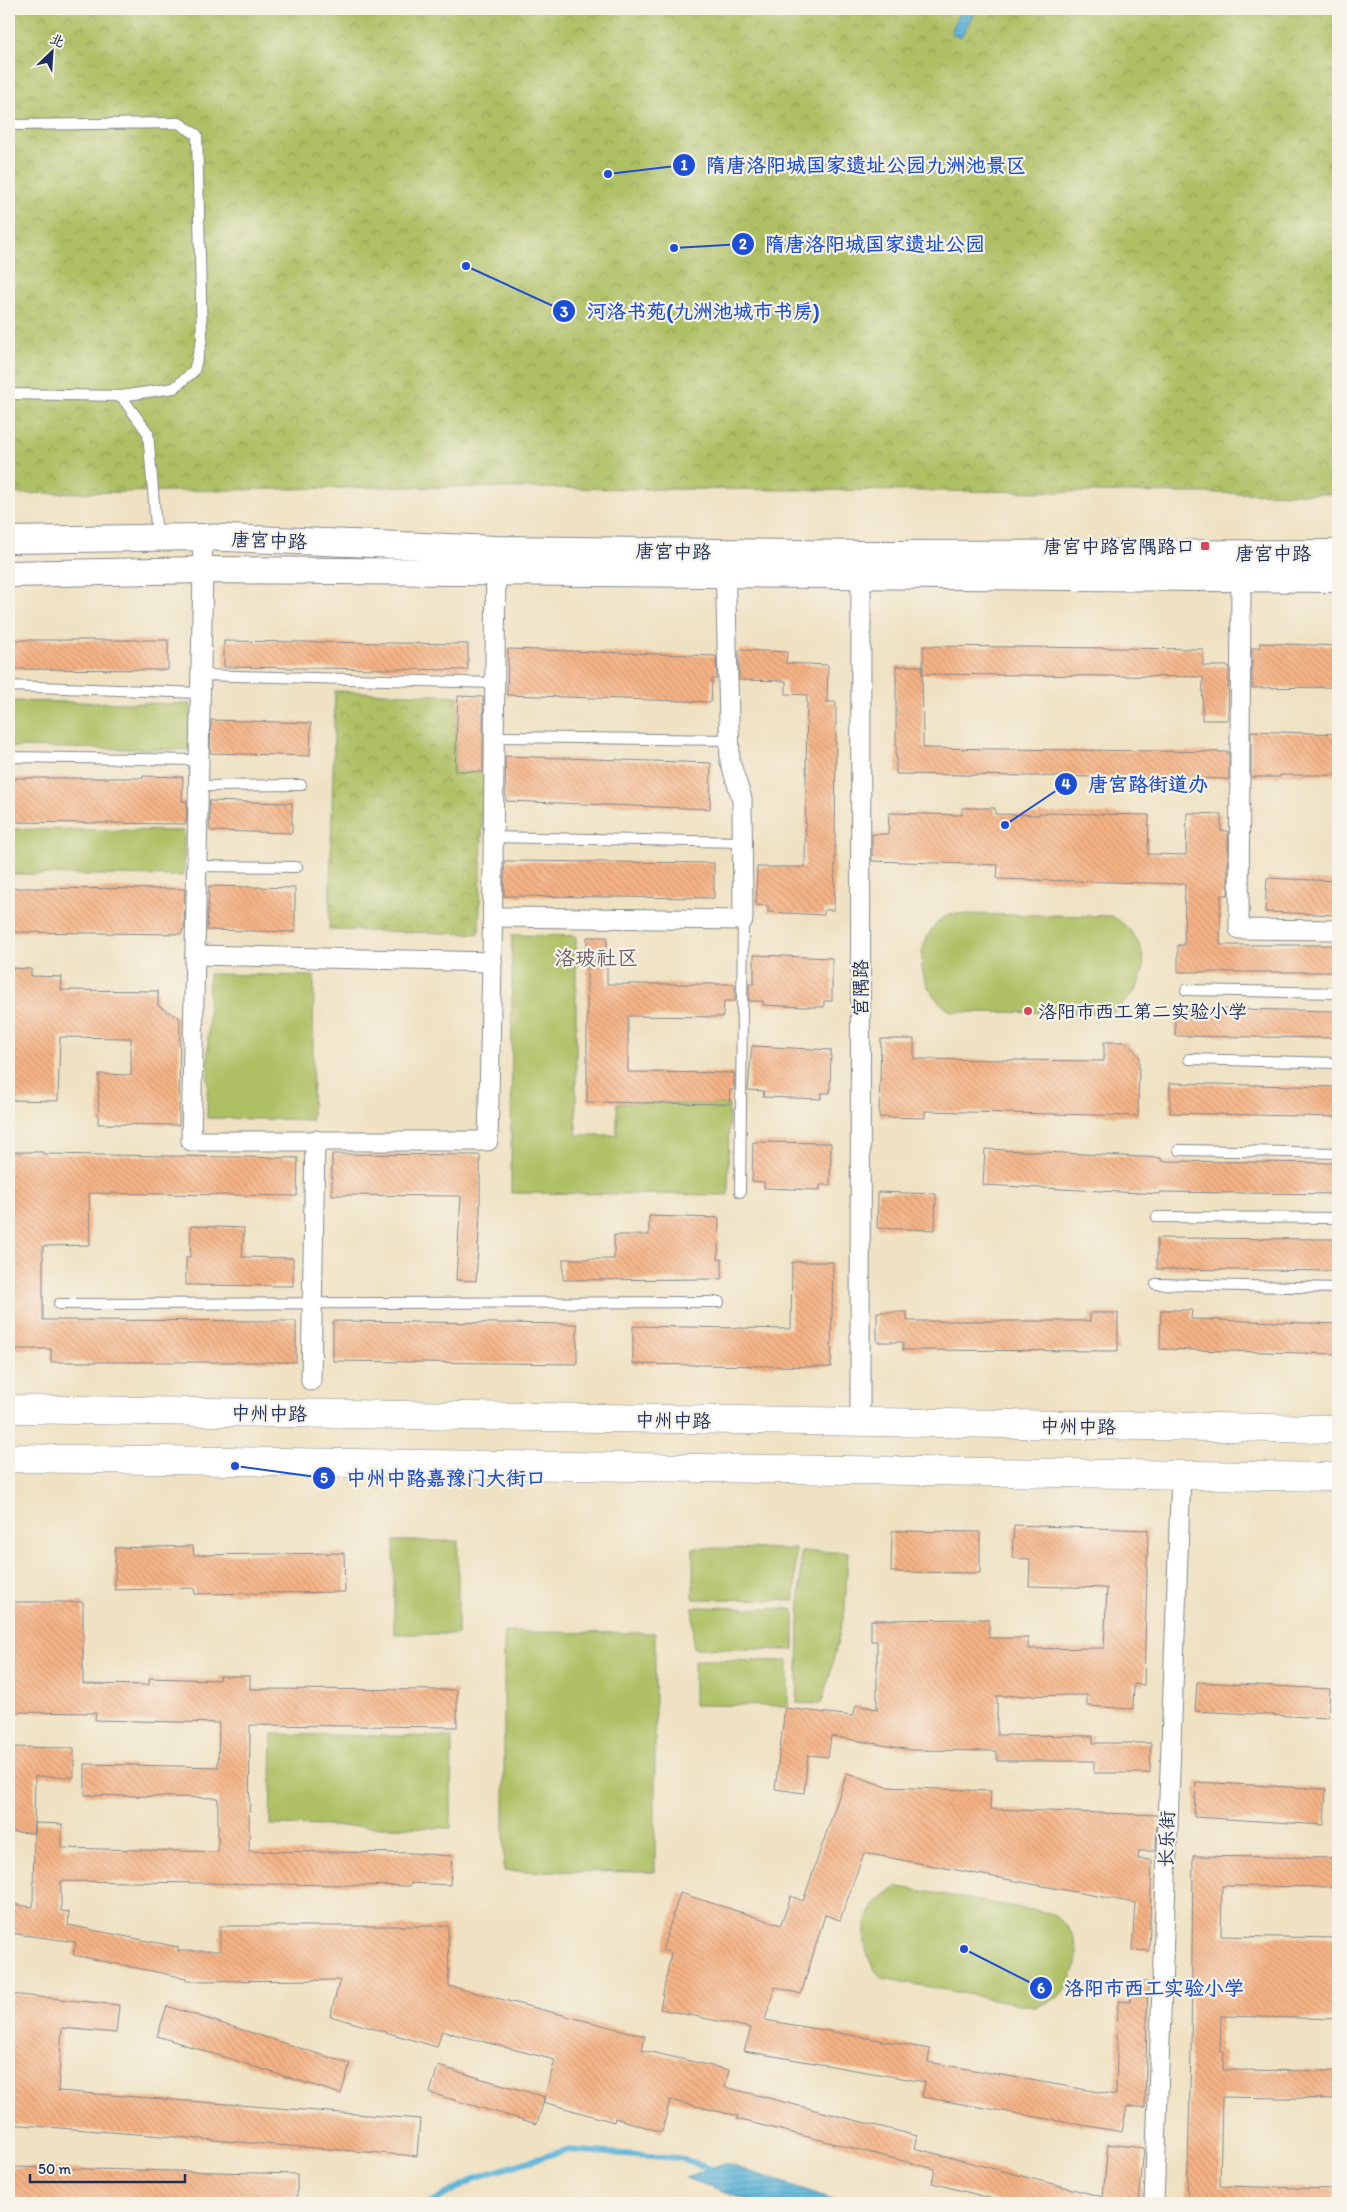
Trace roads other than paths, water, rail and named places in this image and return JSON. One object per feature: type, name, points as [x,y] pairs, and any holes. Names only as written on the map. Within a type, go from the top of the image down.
[{"type":"main road","name":"唐宫中路","points":[[9,540],[202,537],[496,561]]},
{"type":"main road","name":"唐宫中路","points":[[861,565],[1338,553]]},
{"type":"main road","name":"唐宫中路","points":[[9,574],[496,561],[861,565],[1241,578],[1338,579]]},
{"type":"main road","name":"中州中路","points":[[9,1410],[1338,1430]]},
{"type":"main road","points":[[9,1458],[1338,1477]]},
{"type":"street","points":[[202,537],[200,760],[191,1141],[488,1140],[493,917],[496,561]]},
{"type":"street","points":[[493,917],[743,920],[742,799],[730,762],[725,563]]},
{"type":"street","name":"宫隅路","points":[[860,1422],[861,565]]},
{"type":"street","points":[[1241,578],[1239,929],[1338,930]]},
{"type":"street","points":[[195,955],[492,962]]},
{"type":"street","points":[[311,1381],[315,1140]]},
{"type":"street","name":"长乐街","points":[[1154,2203],[1181,1474]]},
{"type":"lane","points":[[9,125],[178,123],[197,135],[202,338],[194,371],[174,388],[120,396],[9,394]]},
{"type":"lane","points":[[120,396],[148,433],[158,538]]},
{"type":"lane","points":[[9,686],[495,683]]},
{"type":"lane","points":[[494,737],[730,740]]},
{"type":"lane","points":[[9,758],[200,760]]},
{"type":"lane","points":[[199,786],[301,785]]},
{"type":"lane","points":[[493,837],[742,842]]},
{"type":"lane","points":[[197,866],[297,868]]},
{"type":"lane","points":[[740,1192],[743,920]]},
{"type":"lane","points":[[1186,990],[1338,993]]},
{"type":"lane","points":[[1189,1059],[1338,1063]]},
{"type":"lane","points":[[1179,1150],[1338,1154]]},
{"type":"lane","points":[[1157,1217],[1338,1218]]},
{"type":"lane","points":[[1156,1284],[1338,1288]]},
{"type":"lane","points":[[59,1304],[719,1302]]},
{"type":"water","points":[[960,9],[976,9],[961,37],[951,34]]},
{"type":"water","points":[[724,2163],[845,2203],[759,2203],[685,2178]]},
{"type":"waterway","points":[[430,2203],[477,2177],[566,2150],[679,2158],[718,2171]]},
{"type":"place","name":"隋唐洛阳城国家遗址公园九洲池景区","points":[[608,174]]},
{"type":"place","name":"隋唐洛阳城国家遗址公园","points":[[674,248]]},
{"type":"place","name":"河洛书苑(九洲池城市书房)","points":[[466,266]]},
{"type":"place","name":"唐宫中路宫隅路口","points":[[1205,546]]},
{"type":"place","name":"唐宫路街道办","points":[[1005,825]]},
{"type":"place","name":"洛阳市西工第二实验小学","points":[[1028,1011]]},
{"type":"place","name":"中州中路嘉豫门大街口","points":[[235,1466]]},
{"type":"place","name":"洛阳市西工实验小学","points":[[964,1949]]},
{"type":"district","name":"洛玻社区","points":[[596,958]]}]
